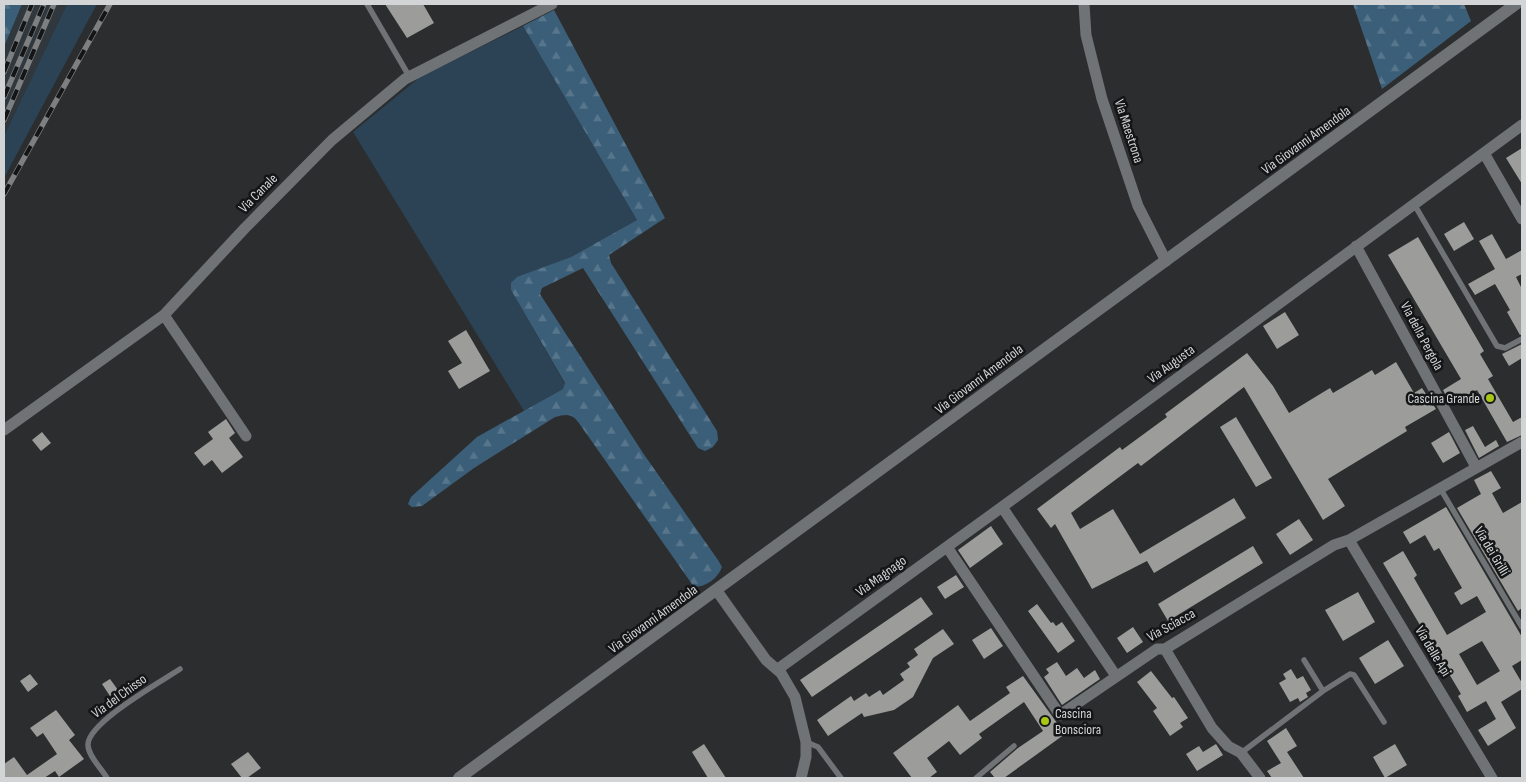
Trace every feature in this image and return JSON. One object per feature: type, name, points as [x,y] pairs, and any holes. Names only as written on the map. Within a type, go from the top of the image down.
[{"type":"main road","name":"Via Giovanni Amendola","points":[[460,778],[1516,4]]},
{"type":"street","name":"Via Canale","points":[[4,430],[164,315],[245,228],[332,140],[409,76],[552,4]]},
{"type":"street","name":"Via Maestrona","points":[[1084,4],[1086,36],[1102,99],[1138,206],[1166,261]]},
{"type":"street","name":"Via Augusta","points":[[1002,507],[1522,125]]},
{"type":"street","points":[[1484,153],[1522,219]]},
{"type":"street","name":"Via della Pergola","points":[[1356,246],[1476,467]]},
{"type":"street","points":[[164,315],[246,436]]},
{"type":"street","name":"Via Sciacca","points":[[947,546],[1060,715],[1157,649],[1165,648],[1334,545],[1349,540],[1522,442]]},
{"type":"street","points":[[1002,507],[1116,676]]},
{"type":"street","name":"Via Magnago","points":[[778,669],[1002,507]]},
{"type":"street","name":"Via delle Api","points":[[1349,540],[1492,778]]},
{"type":"street","points":[[717,590],[766,660],[778,669],[795,698],[806,742],[806,757],[801,778]]},
{"type":"street","points":[[1165,648],[1212,728],[1228,746],[1240,753],[1260,778]]},
{"type":"lane","points":[[367,4],[409,76]]},
{"type":"lane","points":[[1414,204],[1497,346],[1505,348],[1522,339]]},
{"type":"lane","name":"Via dei Grilli","points":[[1440,488],[1522,627]]},
{"type":"lane","points":[[1304,660],[1323,691]]},
{"type":"lane","name":"Via del Chisso","points":[[108,778],[88,748],[88,741],[92,732],[120,710],[180,669]]},
{"type":"lane","points":[[1240,753],[1345,675],[1354,675],[1384,722]]},
{"type":"lane","points":[[806,742],[818,747],[841,778]]},
{"type":"lane","points":[[976,778],[1014,746]]},
{"type":"shaded area","points":[[22,4],[67,4],[4,136],[4,47]]},
{"type":"shaded area","points":[[67,4],[97,4],[4,178],[4,136]]},
{"type":"shaded area","points":[[523,26],[637,220],[571,257],[546,267],[511,290],[565,384],[563,389],[524,411],[353,132],[420,77]]},
{"type":"green space","points":[[4,4],[22,4],[4,47]]},
{"type":"green space","points":[[1353,4],[1464,4],[1471,21],[1382,89]]},
{"type":"green space","points":[[554,10],[665,218],[609,255],[611,263],[717,431],[718,440],[713,447],[705,451],[698,448],[583,268],[542,288],[540,294],[643,453],[722,567],[718,575],[711,581],[698,587],[694,587],[578,422],[570,416],[555,417],[474,468],[422,506],[412,507],[408,504],[411,497],[477,437],[563,389],[565,383],[511,290],[511,283],[517,277],[571,257],[637,220],[523,26]]},
{"type":"building","points":[[385,4],[423,4],[434,23],[407,38]]},
{"type":"building","points":[[1522,148],[1522,184],[1506,158]]},
{"type":"building","points":[[1464,222],[1474,239],[1454,251],[1444,234]]},
{"type":"building","points":[[1492,234],[1506,259],[1522,250],[1522,274],[1516,277],[1522,289],[1522,334],[1520,335],[1507,312],[1510,310],[1495,284],[1475,295],[1468,284],[1495,269],[1479,241]]},
{"type":"building","points":[[1418,237],[1484,351],[1480,354],[1493,376],[1488,379],[1513,422],[1522,417],[1522,435],[1507,442],[1477,390],[1451,405],[1443,390],[1461,379],[1388,255]]},
{"type":"building","points":[[1285,312],[1299,335],[1277,349],[1263,326]]},
{"type":"building","points":[[466,330],[490,371],[459,389],[448,371],[462,363],[448,341]]},
{"type":"building","name":"Cascina Grande","points":[[1522,344],[1522,358],[1509,366],[1502,354]]},
{"type":"building","points":[[1247,353],[1273,386],[1289,413],[1330,388],[1333,393],[1372,370],[1375,375],[1396,362],[1414,393],[1422,388],[1436,409],[1405,427],[1407,431],[1328,479],[1345,506],[1323,520],[1244,387],[1141,466],[1138,463],[1071,513],[1080,529],[1113,509],[1140,554],[1234,498],[1246,518],[1154,573],[1147,561],[1092,589],[1055,524],[1051,528],[1037,509],[1120,447],[1122,450],[1167,417],[1165,414]]},
{"type":"building","points":[[1236,417],[1272,478],[1256,487],[1220,427]]},
{"type":"building","points":[[226,419],[235,433],[229,438],[243,457],[222,473],[212,460],[204,466],[194,453],[213,439],[208,432]]},
{"type":"building","points":[[1473,426],[1485,447],[1496,440],[1499,446],[1479,458],[1465,430]]},
{"type":"building","points":[[42,432],[51,443],[41,451],[32,440]]},
{"type":"building","points":[[1449,432],[1460,453],[1443,463],[1431,443]]},
{"type":"building","points":[[1491,471],[1501,488],[1492,493],[1503,513],[1522,502],[1522,608],[1518,611],[1457,508],[1481,494],[1474,480]]},
{"type":"building","points":[[1446,507],[1522,637],[1522,660],[1512,666],[1522,683],[1522,689],[1501,702],[1516,728],[1488,746],[1478,730],[1496,719],[1486,701],[1467,712],[1458,696],[1461,694],[1383,563],[1403,551],[1417,575],[1414,578],[1447,635],[1486,612],[1477,596],[1461,605],[1454,593],[1462,588],[1439,548],[1434,551],[1425,535],[1410,544],[1403,532]],"holes":[[[1482,641],[1500,671],[1477,685],[1459,654]]]},
{"type":"building","points":[[1299,519],[1313,540],[1290,555],[1276,534]]},
{"type":"building","points":[[991,526],[1003,544],[970,568],[958,550]]},
{"type":"building","points":[[1253,546],[1263,563],[1168,621],[1158,604]]},
{"type":"building","points":[[956,575],[964,587],[945,599],[937,587]]},
{"type":"building","points":[[1358,592],[1375,622],[1343,641],[1325,610]]},
{"type":"building","points":[[921,597],[933,614],[812,697],[800,680]]},
{"type":"building","points":[[1037,604],[1051,623],[1053,622],[1056,626],[1062,622],[1075,641],[1058,653],[1028,611]]},
{"type":"building","points":[[1133,627],[1143,642],[1127,653],[1117,638]]},
{"type":"building","points":[[991,628],[1003,646],[984,659],[972,640]]},
{"type":"building","points":[[943,629],[954,644],[933,658],[913,697],[894,710],[864,717],[862,713],[828,736],[817,720],[851,696],[854,701],[866,693],[869,697],[880,690],[883,695],[904,680],[900,674],[910,667],[907,663],[918,655],[914,649]]},
{"type":"building","points":[[1388,640],[1404,666],[1375,684],[1359,658]]},
{"type":"building","points":[[1057,662],[1066,676],[1077,668],[1084,678],[1095,670],[1100,679],[1062,705],[1044,677],[1049,673],[1046,669]]},
{"type":"building","points":[[1291,669],[1297,679],[1303,676],[1311,690],[1306,693],[1308,697],[1300,702],[1298,698],[1290,702],[1279,683],[1286,679],[1283,674]]},
{"type":"building","points":[[1151,671],[1172,698],[1174,697],[1188,718],[1180,723],[1183,727],[1170,736],[1153,711],[1157,708],[1137,682]]},
{"type":"building","points":[[30,674],[38,684],[28,692],[20,681]]},
{"type":"building","points":[[1023,676],[1065,734],[1004,778],[995,778],[990,772],[1018,748],[1043,731],[1024,702],[979,734],[982,738],[960,755],[949,741],[927,758],[937,772],[929,778],[912,778],[893,753],[958,705],[970,721],[1010,693],[1006,687]]},
{"type":"building","points":[[110,679],[118,690],[110,696],[102,684]]},
{"type":"building","points":[[56,710],[75,735],[69,740],[84,759],[59,777],[55,771],[44,778],[4,778],[4,764],[14,757],[27,775],[57,754],[43,733],[37,737],[30,728]]},
{"type":"building","points":[[1286,728],[1297,746],[1287,752],[1304,778],[1272,778],[1267,771],[1281,763],[1267,741]]},
{"type":"building","points":[[704,744],[726,778],[708,778],[692,752]]},
{"type":"building","points":[[1216,744],[1223,755],[1197,771],[1186,754],[1199,746],[1203,752]]},
{"type":"building","points":[[1395,744],[1407,765],[1385,778],[1373,757]]},
{"type":"building","points":[[248,752],[261,768],[247,778],[242,778],[231,764]]},
{"type":"railway","points":[[4,72],[32,4]]},
{"type":"railway","points":[[4,97],[44,4]]},
{"type":"railway","points":[[4,120],[54,4]]},
{"type":"railway","points":[[4,194],[110,4]]},
{"type":"place","name":"Cascina Grande","points":[[1490,398]]},
{"type":"place","name":"Cascina Bonsciora","points":[[1045,721]]}]
